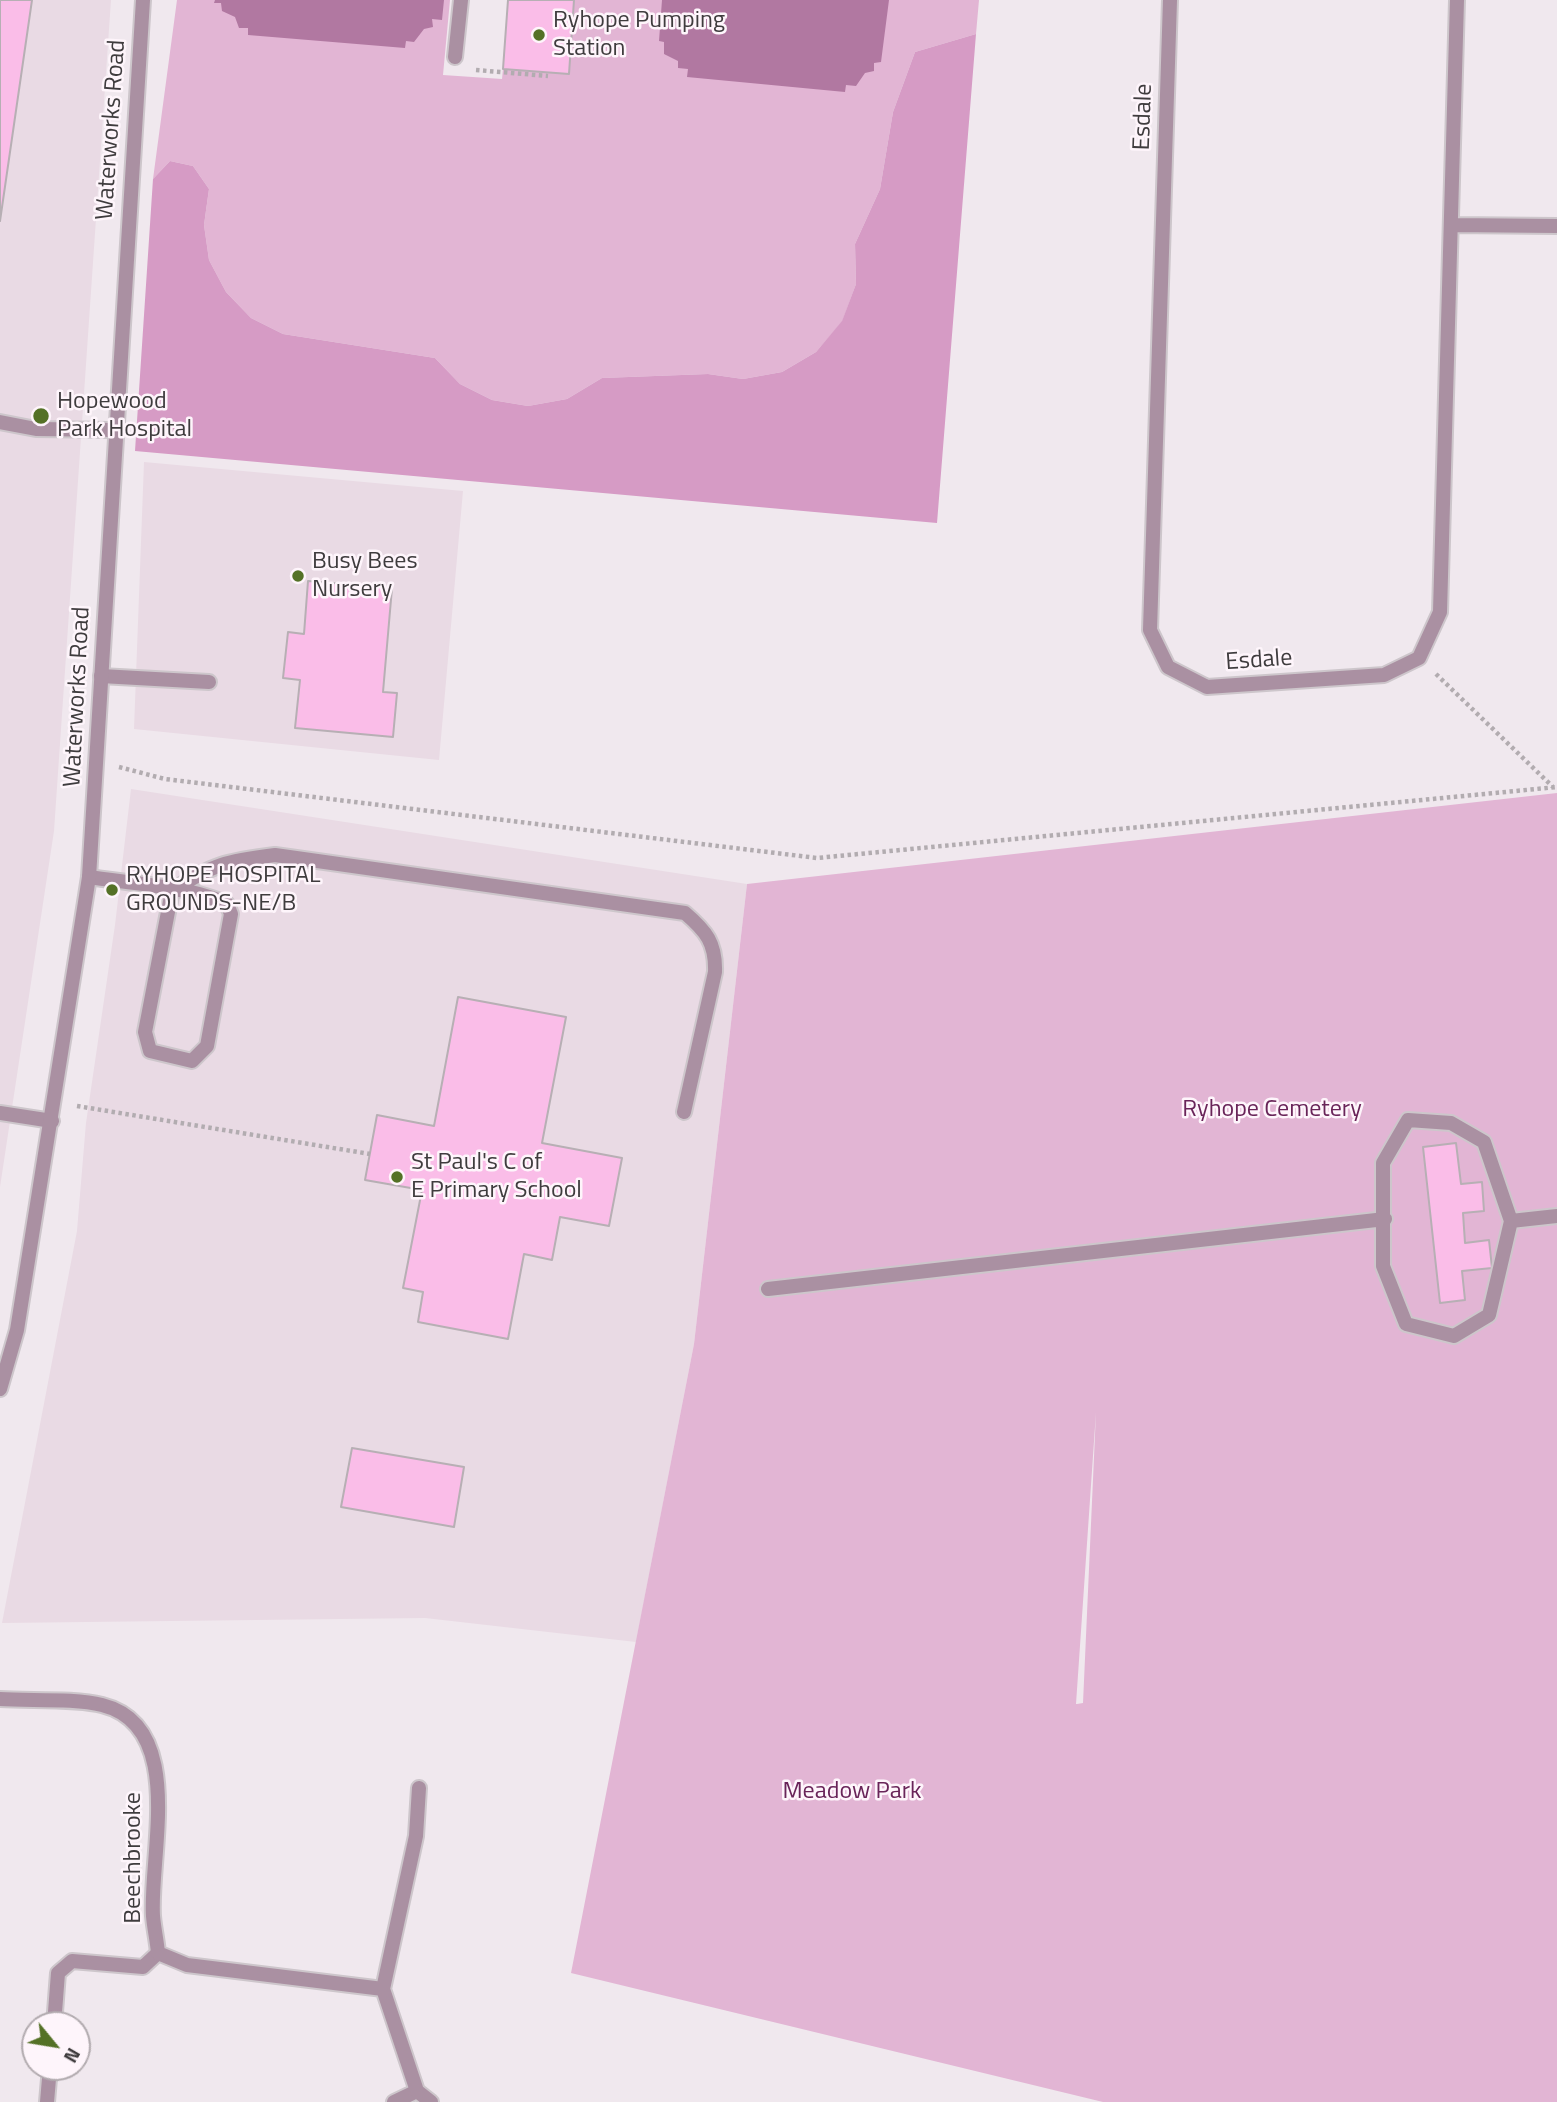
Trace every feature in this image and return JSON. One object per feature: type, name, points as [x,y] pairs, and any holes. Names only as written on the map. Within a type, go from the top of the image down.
[{"type":"street","name":"Waterworks Road","points":[[0,1388],[17,1330],[89,877],[143,0]]},
{"type":"street","points":[[455,57],[461,0]]},
{"type":"street","name":"Esdale","points":[[1170,0],[1150,631],[1168,667],[1207,687],[1384,675],[1419,658]]},
{"type":"street","points":[[1419,658],[1440,612],[1457,0]]},
{"type":"street","points":[[1451,225],[1557,226]]},
{"type":"street","points":[[0,422],[36,429],[115,430]]},
{"type":"street","points":[[101,676],[209,682]]},
{"type":"street","points":[[89,877],[172,891],[216,898],[227,904],[232,914],[207,1046],[192,1060],[150,1051],[145,1032],[172,891],[205,869],[232,861],[275,855],[685,913],[703,928],[716,951],[715,972],[684,1112]]},
{"type":"street","points":[[0,1113],[52,1121]]},
{"type":"street","points":[[1408,1120],[1451,1123],[1484,1142],[1511,1221],[1489,1315],[1454,1336],[1406,1324],[1383,1266],[1383,1163],[1408,1120]]},
{"type":"street","points":[[1511,1221],[1557,1216]]},
{"type":"street","points":[[768,1289],[1385,1219]]},
{"type":"street","name":"Beechbrooke","points":[[0,1699],[102,1704],[128,1717],[142,1735],[155,1759],[158,1795],[153,1915],[159,1953],[187,1965],[383,1989]]},
{"type":"street","points":[[419,1788],[416,1836],[383,1989],[416,2091],[431,2102]]},
{"type":"street","points":[[55,2011],[58,1973],[72,1961],[143,1967],[159,1953]]},
{"type":"street","points":[[47,2102],[49,2081]]},
{"type":"street","points":[[394,2102],[416,2091]]},
{"type":"path","points":[[455,57],[455,68],[548,76]]},
{"type":"path","points":[[1419,658],[1555,787]]},
{"type":"path","points":[[98,764],[140,770],[165,779],[817,858],[1555,787]]},
{"type":"path","points":[[55,1102],[370,1154]]},
{"type":"shaded area","name":"Hopewood Park Hospital","points":[[0,0],[111,0],[54,831],[0,1187]]},
{"type":"shaded area","points":[[215,0],[444,0],[442,20],[432,19],[433,27],[424,29],[414,42],[406,41],[405,48],[248,35],[248,28],[239,28],[235,17],[222,11],[221,3],[214,3]]},
{"type":"shaded area","points":[[662,0],[889,0],[881,62],[874,63],[874,71],[865,73],[856,86],[846,85],[845,92],[687,77],[688,69],[678,68],[678,61],[664,54],[664,42],[659,41]]},
{"type":"shaded area","points":[[976,34],[937,523],[135,451],[153,179],[170,161],[193,166],[209,189],[204,225],[209,260],[226,292],[251,318],[283,334],[435,358],[460,384],[492,400],[528,406],[567,399],[602,378],[708,374],[743,379],[782,372],[816,352],[842,321],[856,284],[855,244],[880,189],[893,112],[915,52]]},
{"type":"shaded area","name":"Busy Bees Nursery","points":[[144,462],[463,491],[439,760],[134,729]]},
{"type":"shaded area","name":"St Paul's C of E Primary School","points":[[131,789],[747,884],[694,1344],[636,1642],[425,1618],[2,1623],[77,1231],[86,1123],[115,925]]},
{"type":"green space","points":[[177,0],[450,0],[443,75],[502,79],[503,69],[569,74],[574,0],[979,0],[976,34],[915,52],[893,112],[880,189],[855,244],[856,284],[842,322],[816,352],[782,372],[743,379],[708,374],[602,378],[567,399],[528,406],[492,400],[460,384],[435,358],[283,334],[251,318],[226,292],[209,260],[204,225],[209,189],[193,166],[170,161],[153,179]]},
{"type":"green space","points":[[1557,793],[1557,2102],[1103,2102],[571,1973],[694,1344],[747,884]],"holes":[[[1096,1412],[1083,1703],[1076,1704]]]},
{"type":"building","points":[[0,0],[32,0],[0,221]]},
{"type":"building","name":"Ryhope Pumping Station","points":[[508,0],[574,0],[569,74],[503,69]]},
{"type":"building","points":[[308,581],[392,588],[383,692],[397,693],[393,737],[295,728],[300,680],[283,678],[288,632],[304,634]]},
{"type":"building","points":[[458,997],[566,1017],[542,1143],[622,1158],[609,1226],[560,1217],[552,1260],[524,1254],[508,1339],[418,1322],[423,1292],[403,1288],[422,1190],[365,1180],[377,1115],[434,1126]]},
{"type":"building","points":[[1456,1143],[1461,1184],[1482,1182],[1484,1211],[1463,1213],[1465,1243],[1489,1240],[1492,1268],[1462,1271],[1465,1300],[1440,1303],[1423,1147]]},
{"type":"building","points":[[352,1448],[464,1467],[454,1527],[341,1507]]},
{"type":"place","name":"Ryhope Pumping Station","points":[[539,35]]},
{"type":"place","name":"Hopewood Park Hospital","points":[[41,416]]},
{"type":"place","name":"Busy Bees Nursery","points":[[298,576]]},
{"type":"place","name":"RYHOPE HOSPITAL GROUNDS-NE/B","points":[[112,890]]},
{"type":"place","name":"St Paul's C of E Primary School","points":[[397,1177]]},
{"type":"park label","name":"Ryhope Cemetery","points":[[1272,1110]]},
{"type":"park label","name":"Meadow Park","points":[[852,1792]]}]
